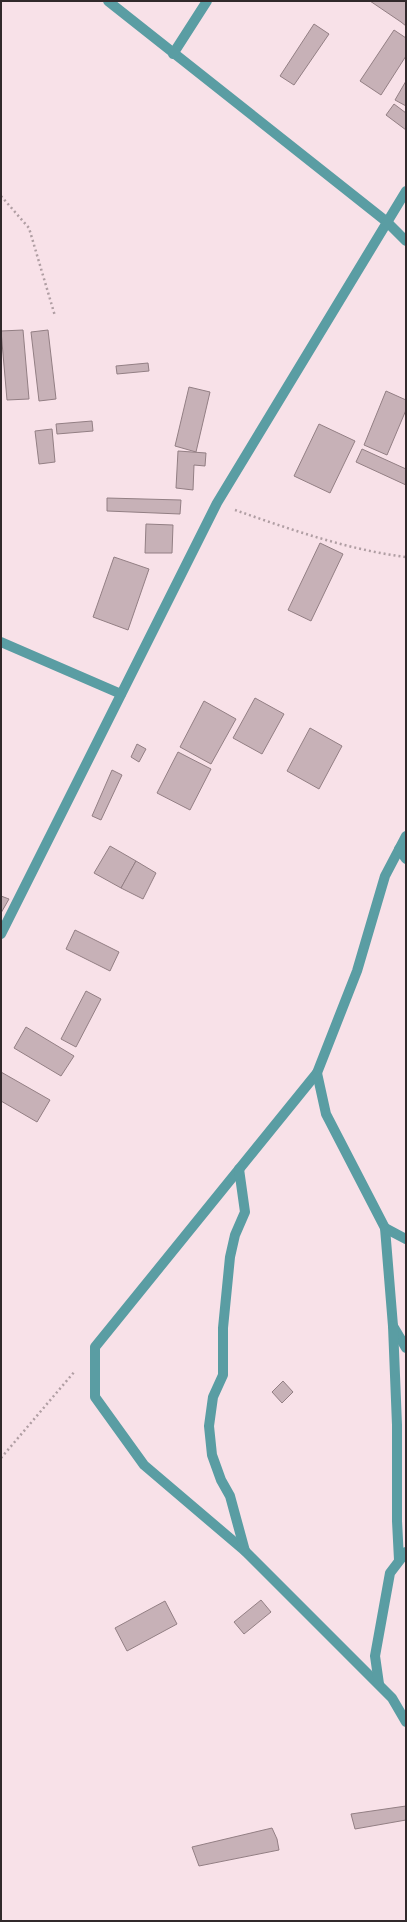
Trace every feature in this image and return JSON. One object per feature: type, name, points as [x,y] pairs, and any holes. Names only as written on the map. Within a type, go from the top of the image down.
[{"type":"street","points":[[108,1],[387,222],[406,241]]},
{"type":"street","points":[[173,54],[207,1]]},
{"type":"street","points":[[1,934],[217,503],[406,191]]},
{"type":"street","points":[[1,642],[122,694]]},
{"type":"street","points":[[406,836],[385,876],[357,971],[317,1073],[95,1348],[95,1397],[144,1465],[245,1551],[379,1684],[392,1698],[406,1722]]},
{"type":"street","points":[[399,849],[406,859]]},
{"type":"street","points":[[317,1073],[326,1114],[385,1228],[393,1326],[397,1425],[397,1521],[399,1560]]},
{"type":"street","points":[[239,1169],[245,1212],[235,1235],[230,1257],[223,1328],[223,1375],[213,1397],[209,1426],[212,1455],[220,1480],[230,1496],[245,1551]]},
{"type":"street","points":[[385,1228],[406,1239]]},
{"type":"street","points":[[393,1326],[406,1348]]},
{"type":"street","points":[[379,1684],[375,1656],[390,1573],[406,1552]]},
{"type":"path","points":[[1,196],[29,228],[56,316]]},
{"type":"path","points":[[217,503],[296,531],[389,555],[406,557]]},
{"type":"path","points":[[1,1458],[95,1348]]},
{"type":"building","points":[[370,1],[406,1],[406,26],[401,22]]},
{"type":"building","points":[[314,24],[329,34],[294,85],[280,76]]},
{"type":"building","points":[[394,30],[406,38],[406,56],[381,95],[360,81]]},
{"type":"building","points":[[406,81],[406,106],[395,100]]},
{"type":"building","points":[[394,104],[406,113],[406,130],[386,115]]},
{"type":"building","points":[[23,330],[29,399],[7,400],[1,331]]},
{"type":"building","points":[[48,330],[56,399],[39,401],[31,332]]},
{"type":"building","points":[[148,363],[149,371],[117,374],[116,366]]},
{"type":"building","points":[[189,387],[210,392],[196,452],[175,446]]},
{"type":"building","points":[[386,391],[406,400],[406,410],[387,455],[364,445]]},
{"type":"building","points":[[92,421],[93,431],[57,434],[56,424]]},
{"type":"building","points":[[319,424],[355,441],[330,493],[294,476]]},
{"type":"building","points":[[52,429],[55,462],[39,464],[35,431]]},
{"type":"building","points":[[362,449],[406,469],[406,485],[356,462]]},
{"type":"building","points":[[178,451],[206,453],[205,466],[194,465],[193,490],[176,488]]},
{"type":"building","points":[[107,498],[181,500],[180,514],[107,511]]},
{"type":"building","points":[[146,524],[173,525],[172,553],[145,553]]},
{"type":"building","points":[[320,543],[343,554],[311,621],[288,610]]},
{"type":"building","points":[[114,557],[149,569],[128,630],[93,617]]},
{"type":"building","points":[[255,698],[284,714],[262,754],[233,738]]},
{"type":"building","points":[[204,701],[236,719],[211,764],[180,747]]},
{"type":"building","points":[[310,728],[342,746],[319,789],[287,771]]},
{"type":"building","points":[[137,744],[146,749],[139,762],[131,757]]},
{"type":"building","points":[[178,752],[211,769],[190,810],[157,793]]},
{"type":"building","points":[[112,770],[122,775],[101,820],[92,816]]},
{"type":"building","points":[[110,846],[136,861],[121,888],[94,873]]},
{"type":"building","points":[[136,861],[156,873],[143,899],[121,888]]},
{"type":"building","points":[[1,896],[9,899],[1,913]]},
{"type":"building","points":[[75,930],[119,952],[110,971],[66,949]]},
{"type":"building","points":[[86,991],[101,999],[76,1047],[61,1039]]},
{"type":"building","points":[[26,1027],[74,1056],[61,1076],[14,1048]]},
{"type":"building","points":[[1,1072],[50,1100],[37,1122],[1,1101]]},
{"type":"building","points":[[283,1381],[293,1392],[282,1403],[272,1392]]},
{"type":"building","points":[[261,1600],[271,1612],[244,1634],[234,1622]]},
{"type":"building","points":[[165,1601],[177,1624],[127,1651],[115,1628]]},
{"type":"building","points":[[406,1806],[406,1820],[355,1829],[351,1814]]},
{"type":"building","points":[[272,1828],[277,1839],[279,1850],[199,1866],[192,1847]]}]
